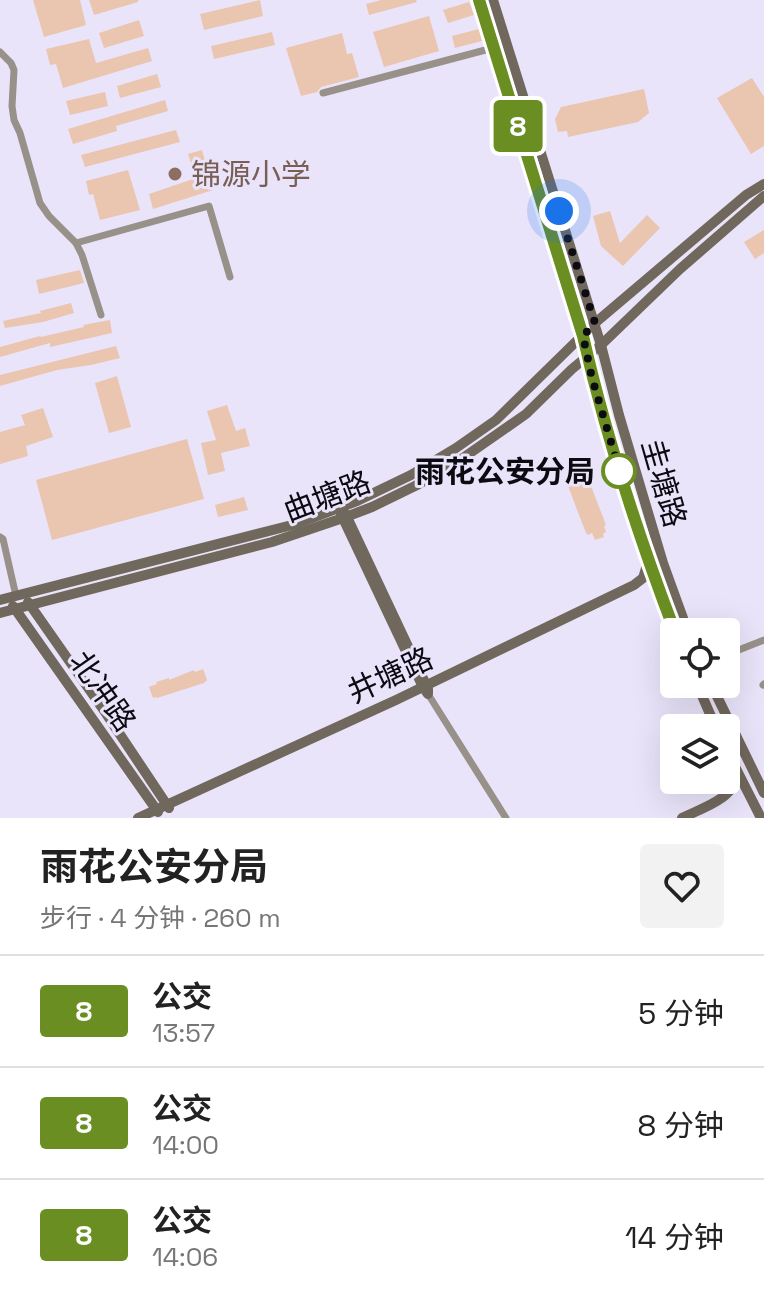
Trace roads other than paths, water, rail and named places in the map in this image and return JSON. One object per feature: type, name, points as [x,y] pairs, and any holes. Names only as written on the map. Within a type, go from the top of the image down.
[{"type":"main road","name":"圭塘路","points":[[479,0],[583,336],[613,452],[670,618]]},
{"type":"main road","name":"圭塘路","points":[[493,0],[595,323],[663,563],[683,618]]},
{"type":"main road","name":"曲塘路","points":[[0,613],[272,542],[343,513],[411,475],[496,420],[595,323],[746,195],[764,184]]},
{"type":"main road","name":"曲塘路","points":[[12,597],[372,507],[450,467],[526,414],[680,269],[764,196]]},
{"type":"main road","points":[[343,513],[426,689]]},
{"type":"main road","name":"井塘路","points":[[426,689],[634,585],[643,578],[648,560]]},
{"type":"main road","name":"井塘路","points":[[138,818],[160,812],[635,590],[652,590],[663,601]]},
{"type":"main road","name":"北冲路","points":[[12,597],[30,605],[105,712],[160,812]]},
{"type":"main road","name":"北冲路","points":[[12,597],[15,609],[160,812]]},
{"type":"main road","points":[[718,698],[764,793]]},
{"type":"main road","points":[[740,777],[761,818]]},
{"type":"main road","points":[[682,818],[726,794]]},
{"type":"main road","points":[[690,818],[732,797],[743,797],[753,802]]},
{"type":"street","points":[[323,93],[493,48]]},
{"type":"street","points":[[0,52],[14,70],[14,120],[40,203],[76,243],[101,315]]},
{"type":"street","points":[[76,243],[209,206],[230,277]]},
{"type":"street","points":[[0,537],[3,539],[12,597]]},
{"type":"street","points":[[740,649],[764,640]]},
{"type":"street","points":[[426,689],[506,818]]},
{"type":"place","name":"锦源小学","points":[[175,174]]},
{"type":"place","name":"雨花公安分局","points":[[619,471]]}]
